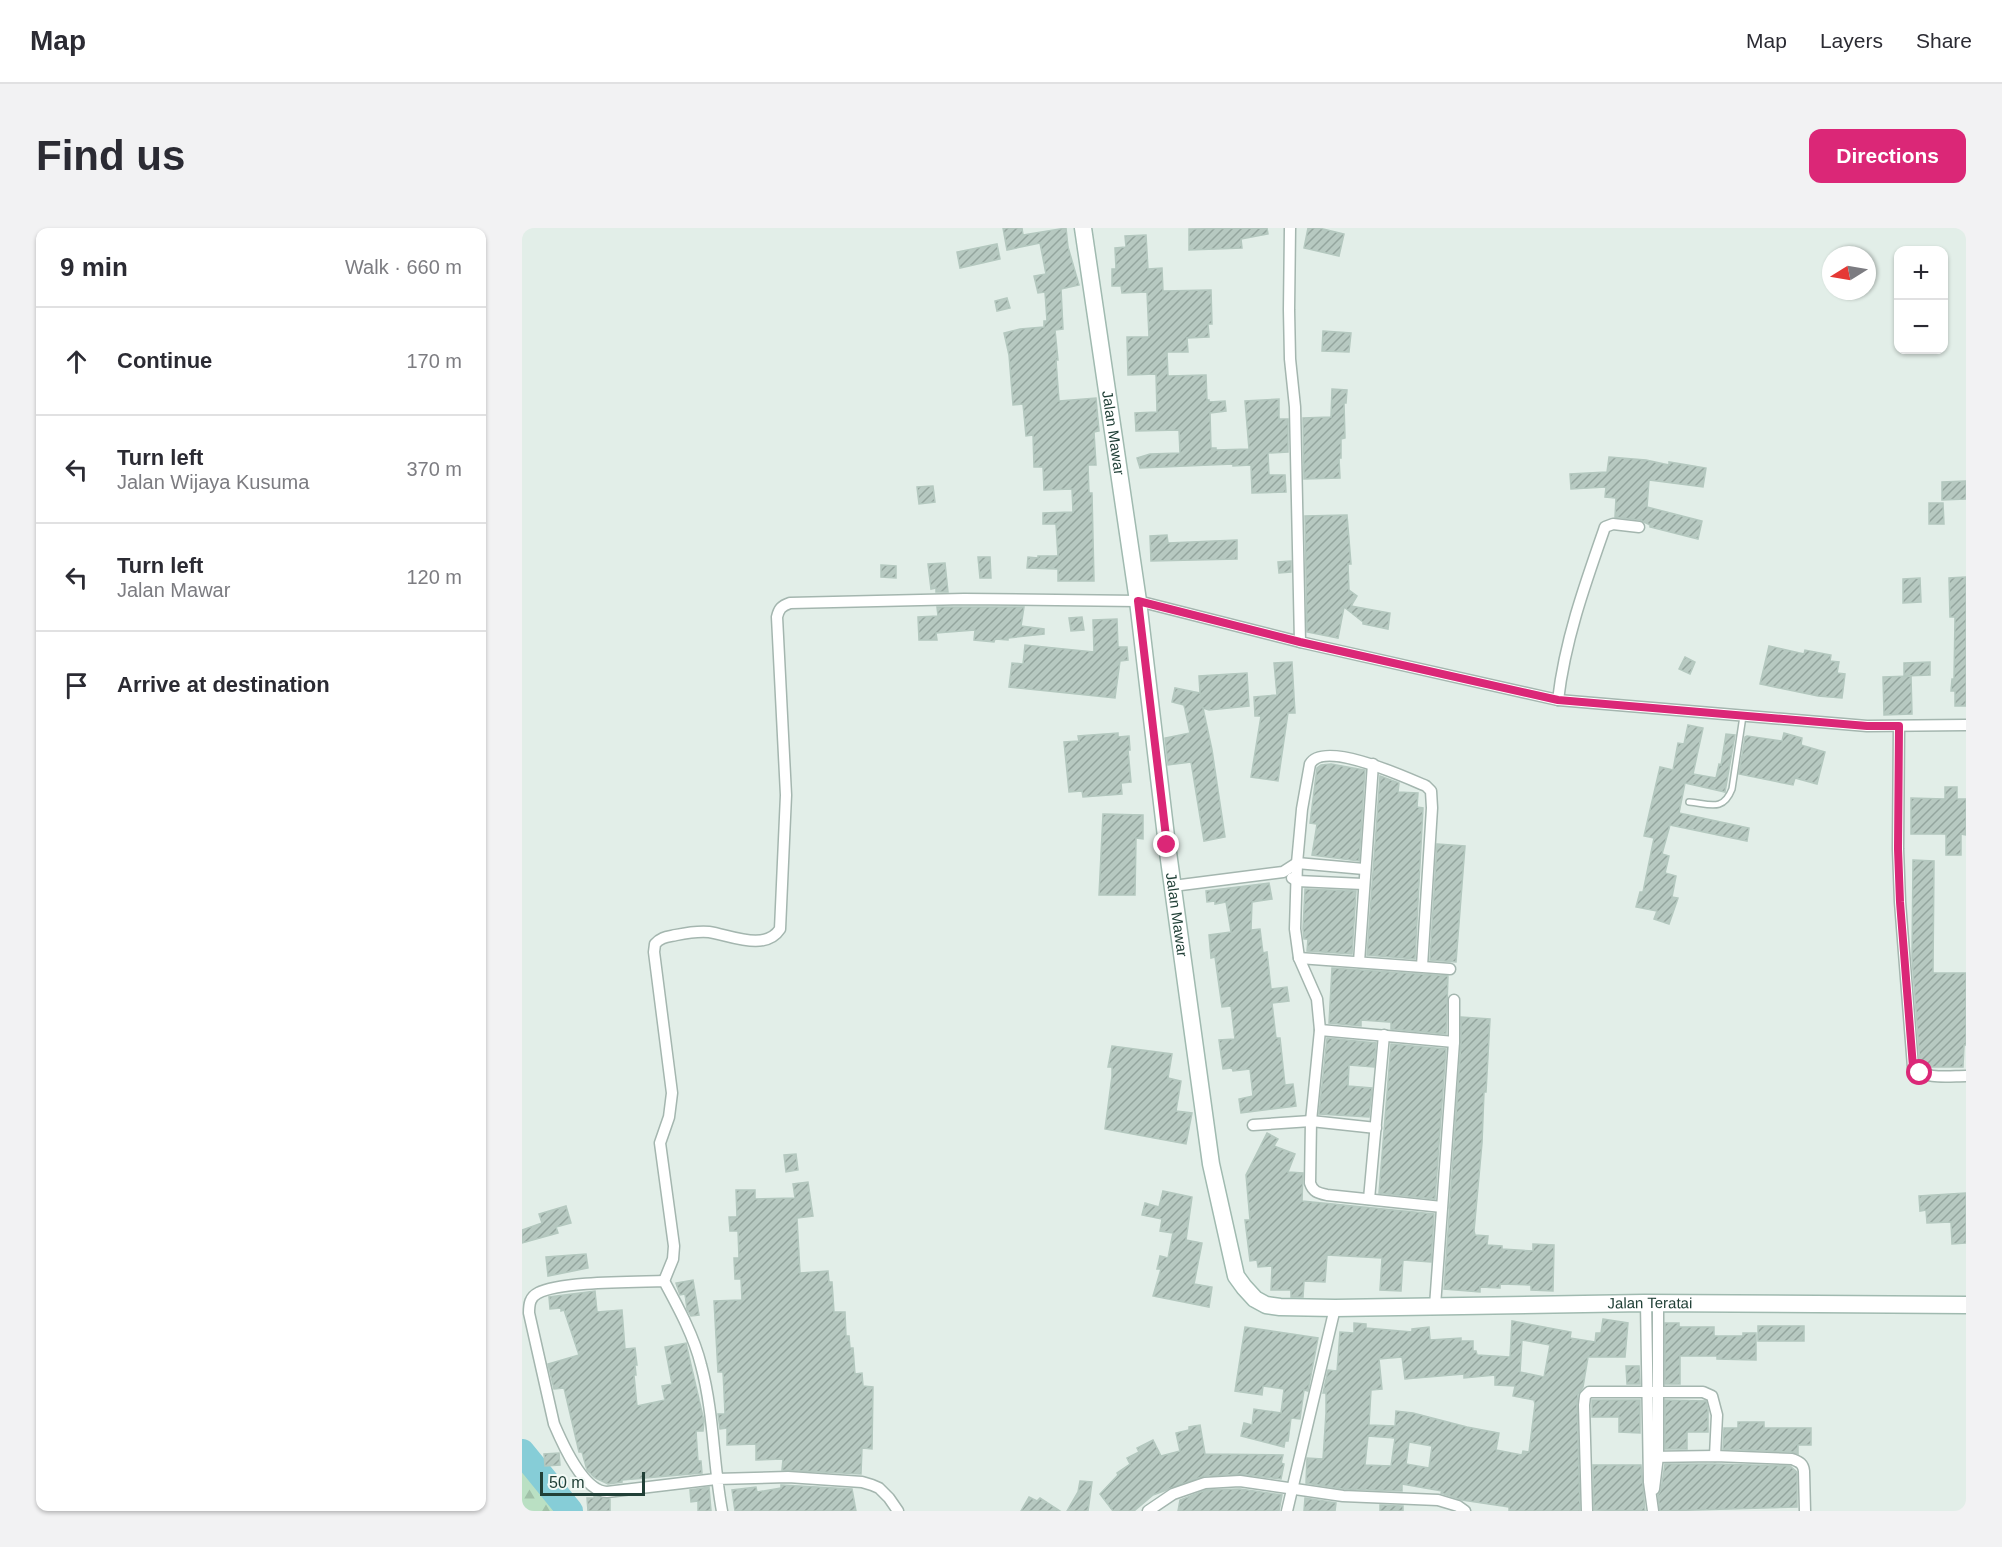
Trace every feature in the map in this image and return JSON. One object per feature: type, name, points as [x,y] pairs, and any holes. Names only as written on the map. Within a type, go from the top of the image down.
[{"type":"street","name":"Jalan Mawar","points":[[1083,228],[1138,601],[1173,886],[1211,1164],[1236,1276],[1255,1299],[1266,1305],[1335,1308]]},
{"type":"street","points":[[1290,228],[1288,310],[1295,407],[1300,642]]},
{"type":"street","points":[[1558,700],[1569,638],[1605,527],[1613,524],[1639,527]]},
{"type":"street","points":[[664,1281],[673,1259],[674,1246],[660,1143],[669,1117],[672,1094],[655,944],[662,938],[696,932],[709,932],[751,940],[769,939],[776,936],[780,929],[786,795],[777,617],[783,605],[964,599],[1138,601],[1300,642],[1558,700],[1867,726],[1966,725]]},
{"type":"street","points":[[1899,726],[1900,902],[1913,1067],[1920,1073],[1966,1076]]},
{"type":"street","points":[[1422,966],[1432,807],[1431,791],[1426,786],[1372,764],[1332,756],[1319,756],[1313,759],[1310,764],[1302,809],[1297,863],[1295,929],[1299,958],[1317,999],[1320,1029],[1311,1121],[1310,1183],[1312,1189],[1317,1193],[1327,1195],[1442,1207]]},
{"type":"street","points":[[1359,962],[1372,764]]},
{"type":"street","points":[[1173,886],[1283,872],[1297,863],[1364,869]]},
{"type":"street","points":[[1283,872],[1297,881],[1363,884]]},
{"type":"street","points":[[1299,958],[1450,969]]},
{"type":"street","points":[[1435,1306],[1454,1042],[1454,1000]]},
{"type":"street","points":[[1320,1029],[1454,1042]]},
{"type":"street","points":[[1370,1199],[1384,1035]]},
{"type":"street","points":[[1253,1125],[1311,1121],[1376,1128]]},
{"type":"street","points":[[664,1281],[563,1287],[540,1292],[531,1299],[529,1312],[554,1424],[561,1441],[587,1483],[601,1492],[716,1479],[788,1477],[862,1482],[879,1488],[897,1511]]},
{"type":"street","points":[[664,1281],[701,1362],[711,1414],[716,1479],[722,1511]]},
{"type":"street","points":[[1652,1303],[1654,1456],[1649,1482],[1653,1511]]},
{"type":"street","name":"Jalan Teratai","points":[[1335,1308],[1652,1303],[1966,1305]]},
{"type":"street","points":[[1287,1511],[1335,1308]]},
{"type":"street","points":[[1587,1511],[1585,1396],[1589,1392],[1703,1392],[1712,1395],[1717,1415],[1715,1456]]},
{"type":"street","points":[[1654,1456],[1715,1456],[1799,1462],[1804,1471],[1805,1511]]},
{"type":"street","points":[[1148,1511],[1173,1494],[1205,1483],[1240,1481],[1343,1496],[1438,1500],[1465,1511]]},
{"type":"lane","points":[[1689,802],[1717,805],[1724,804],[1728,800],[1732,789],[1743,716]]},
{"type":"green space","points":[[522,1452],[570,1511],[522,1511]]},
{"type":"building","points":[[1003,228],[1022,228],[1023,235],[1066,228],[1068,247],[1079,285],[1061,289],[1063,329],[1055,330],[1059,401],[1096,398],[1099,431],[1094,432],[1096,465],[1088,465],[1089,493],[1092,493],[1094,581],[1058,581],[1058,569],[1027,568],[1028,557],[1058,556],[1056,524],[1043,524],[1043,513],[1073,512],[1072,489],[1044,490],[1043,467],[1034,467],[1033,435],[1026,436],[1023,404],[1013,405],[1009,355],[1004,333],[1044,327],[1044,321],[1047,321],[1045,292],[1038,293],[1034,276],[1046,274],[1040,243],[1007,250]]},
{"type":"building","points":[[1267,228],[1268,234],[1241,239],[1242,248],[1189,250],[1189,229]]},
{"type":"building","points":[[1308,228],[1319,228],[1344,234],[1339,256],[1304,248]]},
{"type":"building","points":[[1146,235],[1148,269],[1162,268],[1163,291],[1211,290],[1212,324],[1208,324],[1209,337],[1187,338],[1188,352],[1167,352],[1168,376],[1206,375],[1207,400],[1209,402],[1225,401],[1226,411],[1210,413],[1211,448],[1216,448],[1216,450],[1249,449],[1245,401],[1279,399],[1279,419],[1288,419],[1288,452],[1268,453],[1269,475],[1285,475],[1286,492],[1252,493],[1251,465],[1140,468],[1137,458],[1150,454],[1180,453],[1179,430],[1136,431],[1135,413],[1157,412],[1156,374],[1128,375],[1127,337],[1149,337],[1147,292],[1122,293],[1121,286],[1112,286],[1112,269],[1116,269],[1115,248],[1126,247],[1125,236]]},
{"type":"building","points":[[997,244],[1000,259],[960,268],[957,252]]},
{"type":"building","points":[[1007,298],[1010,308],[997,311],[995,301]]},
{"type":"building","points":[[1323,331],[1351,333],[1349,352],[1322,351]]},
{"type":"building","points":[[1332,389],[1347,390],[1346,403],[1344,403],[1345,438],[1341,439],[1341,458],[1339,458],[1340,478],[1304,479],[1303,418],[1331,417]]},
{"type":"building","points":[[1609,457],[1706,468],[1703,487],[1649,480],[1647,507],[1702,521],[1698,539],[1650,527],[1640,520],[1615,517],[1616,498],[1605,497],[1606,487],[1571,489],[1570,474],[1607,472]]},
{"type":"building","points":[[1966,481],[1966,499],[1942,500],[1942,482]]},
{"type":"building","points":[[933,486],[935,502],[919,504],[917,487]]},
{"type":"building","points":[[1929,503],[1943,503],[1944,524],[1929,524]]},
{"type":"building","points":[[1347,515],[1351,564],[1348,564],[1349,590],[1357,596],[1351,606],[1390,613],[1388,629],[1363,624],[1344,607],[1338,638],[1307,632],[1305,516]]},
{"type":"building","points":[[1167,535],[1168,543],[1237,540],[1237,559],[1151,561],[1150,536]]},
{"type":"building","points":[[978,557],[990,557],[991,578],[980,578]]},
{"type":"building","points":[[1291,561],[1291,572],[1279,573],[1278,562]]},
{"type":"building","points":[[945,563],[948,592],[936,592],[936,588],[931,589],[928,564]]},
{"type":"building","points":[[881,565],[896,566],[896,578],[881,577]]},
{"type":"building","points":[[1966,577],[1966,706],[1955,706],[1955,691],[1951,691],[1952,679],[1954,679],[1955,617],[1950,617],[1949,578]]},
{"type":"building","points":[[1920,578],[1921,602],[1903,603],[1903,579]]},
{"type":"building","points":[[937,607],[1024,607],[1021,626],[1044,629],[1044,634],[1008,638],[1008,640],[995,639],[994,642],[974,640],[975,630],[936,633],[937,640],[919,640],[918,617],[938,616]]},
{"type":"building","points":[[1082,617],[1084,630],[1071,631],[1069,618]]},
{"type":"building","points":[[1117,619],[1118,647],[1127,647],[1128,660],[1120,661],[1115,698],[1009,687],[1012,663],[1023,664],[1025,645],[1094,652],[1093,620]]},
{"type":"building","points":[[1769,646],[1804,654],[1805,650],[1831,655],[1830,661],[1839,662],[1837,673],[1845,674],[1842,698],[1818,696],[1760,684]]},
{"type":"building","points":[[1685,657],[1695,662],[1690,674],[1679,669]]},
{"type":"building","points":[[1292,662],[1295,713],[1288,713],[1278,781],[1251,777],[1261,716],[1255,716],[1254,697],[1277,695],[1274,663]]},
{"type":"building","points":[[1930,662],[1930,675],[1904,676],[1904,663]]},
{"type":"building","points":[[1247,673],[1249,706],[1209,710],[1203,708],[1212,750],[1225,837],[1204,841],[1191,762],[1168,765],[1165,738],[1190,733],[1184,705],[1172,702],[1175,688],[1200,693],[1199,676]]},
{"type":"building","points":[[1911,676],[1912,714],[1884,715],[1883,677]]},
{"type":"building","points":[[1688,725],[1703,728],[1693,774],[1716,778],[1719,764],[1721,765],[1726,734],[1735,735],[1725,792],[1685,783],[1679,813],[1749,828],[1747,841],[1670,825],[1662,854],[1669,856],[1665,873],[1676,876],[1672,897],[1678,898],[1669,924],[1654,919],[1657,911],[1636,907],[1640,892],[1643,892],[1654,838],[1644,836],[1660,767],[1673,770],[1678,743],[1684,744]]},
{"type":"building","points":[[1118,733],[1118,737],[1129,736],[1130,750],[1128,750],[1131,782],[1121,783],[1122,794],[1083,797],[1082,791],[1069,792],[1064,742],[1079,741],[1078,736]]},
{"type":"building","points":[[1784,733],[1802,738],[1801,745],[1825,752],[1817,784],[1795,778],[1793,785],[1739,774],[1745,737],[1782,741]]},
{"type":"building","points":[[1331,764],[1365,770],[1359,861],[1312,855],[1317,824],[1310,823],[1317,768]]},
{"type":"building","points":[[1380,776],[1399,783],[1398,792],[1418,793],[1417,807],[1423,808],[1415,959],[1367,955]]},
{"type":"building","points":[[1945,787],[1957,787],[1957,799],[1966,799],[1966,835],[1961,834],[1961,855],[1946,855],[1946,834],[1911,834],[1911,798],[1945,799]]},
{"type":"building","points":[[1103,814],[1143,815],[1143,839],[1136,838],[1135,895],[1099,895]]},
{"type":"building","points":[[1437,844],[1465,846],[1456,962],[1430,960]]},
{"type":"building","points":[[1913,860],[1934,861],[1933,973],[1966,973],[1966,1045],[1964,1045],[1963,1067],[1926,1067],[1920,1063],[1912,958]]},
{"type":"building","points":[[1269,883],[1272,899],[1252,902],[1251,930],[1260,929],[1263,953],[1267,952],[1271,989],[1287,987],[1289,1001],[1272,1003],[1276,1038],[1280,1038],[1285,1085],[1293,1084],[1296,1106],[1241,1113],[1239,1099],[1253,1096],[1250,1069],[1233,1071],[1232,1068],[1223,1069],[1219,1040],[1235,1039],[1231,1006],[1222,1007],[1215,957],[1211,958],[1209,935],[1231,932],[1226,902],[1215,904],[1215,901],[1207,902],[1206,891]]},
{"type":"building","points":[[1305,889],[1356,891],[1352,954],[1307,951],[1308,939],[1304,939],[1303,929]]},
{"type":"building","points":[[1332,968],[1448,976],[1446,1034],[1391,1029],[1391,1022],[1361,1020],[1361,1026],[1329,1023]]},
{"type":"building","points":[[1461,1017],[1490,1019],[1475,1235],[1488,1236],[1487,1245],[1502,1246],[1502,1249],[1533,1251],[1533,1244],[1554,1245],[1553,1291],[1531,1290],[1531,1285],[1500,1284],[1500,1288],[1480,1287],[1480,1292],[1444,1289]]},
{"type":"building","points":[[1327,1038],[1376,1043],[1374,1067],[1349,1065],[1348,1086],[1372,1088],[1369,1117],[1319,1114]]},
{"type":"building","points":[[1391,1044],[1446,1049],[1435,1199],[1379,1193]]},
{"type":"building","points":[[1112,1046],[1172,1054],[1168,1078],[1181,1081],[1176,1111],[1192,1113],[1186,1144],[1105,1129],[1112,1076],[1112,1067],[1108,1067]]},
{"type":"building","points":[[1267,1133],[1278,1139],[1274,1146],[1295,1154],[1288,1172],[1303,1173],[1302,1201],[1434,1214],[1431,1262],[1403,1260],[1401,1291],[1380,1290],[1382,1258],[1327,1255],[1325,1282],[1304,1281],[1303,1297],[1291,1297],[1291,1290],[1271,1290],[1272,1266],[1258,1267],[1257,1260],[1250,1261],[1245,1220],[1250,1220],[1246,1175]]},
{"type":"building","points":[[796,1154],[798,1170],[786,1172],[784,1155]]},
{"type":"building","points":[[808,1182],[813,1216],[797,1218],[800,1273],[828,1271],[829,1282],[832,1282],[834,1312],[845,1312],[846,1336],[849,1336],[850,1348],[853,1348],[855,1374],[862,1373],[863,1386],[873,1387],[872,1449],[862,1448],[861,1474],[782,1470],[783,1459],[756,1460],[756,1444],[727,1445],[727,1428],[720,1429],[718,1414],[725,1414],[724,1392],[723,1372],[718,1372],[714,1301],[742,1300],[741,1279],[735,1279],[734,1258],[739,1258],[738,1231],[730,1231],[729,1217],[737,1217],[736,1190],[755,1190],[755,1199],[795,1198],[793,1184]]},
{"type":"building","points":[[1163,1191],[1192,1197],[1186,1240],[1202,1243],[1194,1284],[1212,1287],[1209,1307],[1153,1296],[1161,1269],[1157,1269],[1160,1256],[1168,1258],[1173,1233],[1160,1231],[1162,1219],[1142,1215],[1145,1203],[1159,1207]]},
{"type":"building","points":[[1966,1193],[1966,1243],[1952,1244],[1951,1222],[1927,1223],[1926,1210],[1920,1211],[1919,1196]]},
{"type":"building","points":[[566,1206],[571,1223],[556,1227],[558,1233],[522,1243],[522,1230],[542,1223],[539,1214]]},
{"type":"building","points":[[586,1254],[588,1268],[548,1276],[546,1257]]},
{"type":"building","points":[[693,1280],[699,1315],[691,1316],[687,1309],[685,1294],[680,1295],[676,1283]]},
{"type":"building","points":[[595,1291],[597,1312],[622,1310],[625,1349],[635,1348],[637,1365],[635,1365],[636,1375],[634,1375],[637,1406],[665,1400],[662,1386],[672,1384],[665,1347],[686,1343],[704,1421],[703,1431],[696,1431],[698,1461],[701,1461],[702,1473],[622,1480],[622,1482],[608,1484],[595,1478],[587,1470],[582,1452],[579,1452],[564,1388],[554,1389],[548,1364],[579,1355],[564,1310],[550,1309],[549,1297]]},
{"type":"building","points":[[1603,1319],[1628,1323],[1625,1357],[1588,1357],[1583,1387],[1578,1394],[1580,1511],[1509,1511],[1509,1507],[1462,1500],[1441,1493],[1442,1491],[1402,1484],[1402,1491],[1344,1489],[1306,1483],[1307,1458],[1323,1459],[1326,1393],[1323,1393],[1328,1370],[1337,1371],[1340,1332],[1354,1333],[1354,1323],[1366,1324],[1366,1328],[1412,1332],[1412,1329],[1429,1327],[1430,1340],[1461,1338],[1461,1341],[1473,1341],[1473,1351],[1476,1351],[1477,1355],[1510,1357],[1512,1321],[1571,1332],[1570,1338],[1595,1342],[1596,1333],[1601,1333]],"holes":[[[1522,1340],[1550,1345],[1544,1377],[1520,1372]],[[1402,1357],[1405,1379],[1464,1374],[1464,1378],[1495,1375],[1495,1385],[1515,1386],[1513,1396],[1534,1400],[1535,1404],[1529,1452],[1523,1451],[1522,1455],[1496,1450],[1499,1433],[1413,1413],[1396,1411],[1395,1426],[1369,1425],[1371,1390],[1382,1389],[1379,1359]],[[1368,1436],[1395,1438],[1391,1466],[1365,1465]],[[1409,1442],[1432,1446],[1429,1468],[1406,1464]]]},
{"type":"building","points":[[1665,1323],[1679,1323],[1679,1327],[1714,1327],[1714,1336],[1743,1336],[1743,1333],[1756,1333],[1756,1360],[1717,1359],[1717,1356],[1680,1356],[1680,1384],[1665,1384]]},
{"type":"building","points":[[1758,1326],[1804,1326],[1804,1341],[1758,1341]]},
{"type":"building","points":[[1245,1327],[1318,1338],[1308,1391],[1304,1390],[1300,1419],[1291,1418],[1288,1441],[1285,1441],[1284,1447],[1241,1436],[1244,1423],[1252,1425],[1254,1409],[1281,1413],[1284,1389],[1263,1386],[1262,1395],[1235,1391]]},
{"type":"building","points":[[1626,1366],[1639,1366],[1640,1384],[1627,1384]]},
{"type":"building","points":[[1592,1400],[1640,1400],[1640,1433],[1619,1432],[1619,1417],[1592,1417]]},
{"type":"building","points":[[1665,1400],[1706,1401],[1708,1432],[1687,1432],[1687,1449],[1665,1449]]},
{"type":"building","points":[[1738,1422],[1764,1422],[1764,1428],[1811,1428],[1811,1445],[1798,1445],[1798,1454],[1723,1449],[1724,1428],[1738,1428]]},
{"type":"building","points":[[1200,1425],[1205,1454],[1283,1455],[1281,1479],[1241,1474],[1204,1476],[1153,1495],[1134,1511],[1113,1511],[1100,1494],[1118,1475],[1117,1473],[1130,1464],[1127,1458],[1139,1452],[1137,1448],[1153,1440],[1161,1456],[1180,1451],[1176,1433]]},
{"type":"building","points":[[559,1453],[560,1465],[545,1466],[544,1454]]},
{"type":"building","points":[[1665,1464],[1790,1466],[1797,1472],[1797,1507],[1660,1511],[1658,1495],[1661,1490]]},
{"type":"building","points":[[1593,1465],[1641,1465],[1645,1511],[1594,1510]]},
{"type":"building","points":[[1080,1481],[1092,1482],[1088,1511],[1067,1511],[1078,1492]]},
{"type":"building","points":[[781,1485],[852,1489],[856,1511],[735,1511],[732,1490],[756,1487],[757,1492],[781,1488]]},
{"type":"building","points":[[709,1487],[711,1511],[698,1511],[698,1501],[691,1502],[690,1490]]},
{"type":"building","points":[[1240,1489],[1282,1495],[1279,1511],[1178,1511],[1180,1500],[1206,1490]]},
{"type":"building","points":[[594,1496],[610,1499],[610,1511],[588,1511],[587,1498],[594,1498]]},
{"type":"building","points":[[1029,1497],[1037,1501],[1040,1498],[1060,1511],[1021,1511]]},
{"type":"building","points":[[1305,1498],[1336,1503],[1335,1511],[1304,1511]]},
{"type":"building","points":[[1380,1505],[1403,1506],[1403,1511],[1380,1511]]},
{"type":"waterway","points":[[522,1452],[570,1511]]},
{"type":"route","points":[[1167,845],[1138,601],[1300,642],[1558,700],[1867,726],[1899,726],[1900,902],[1913,1067],[1920,1073]]}]
